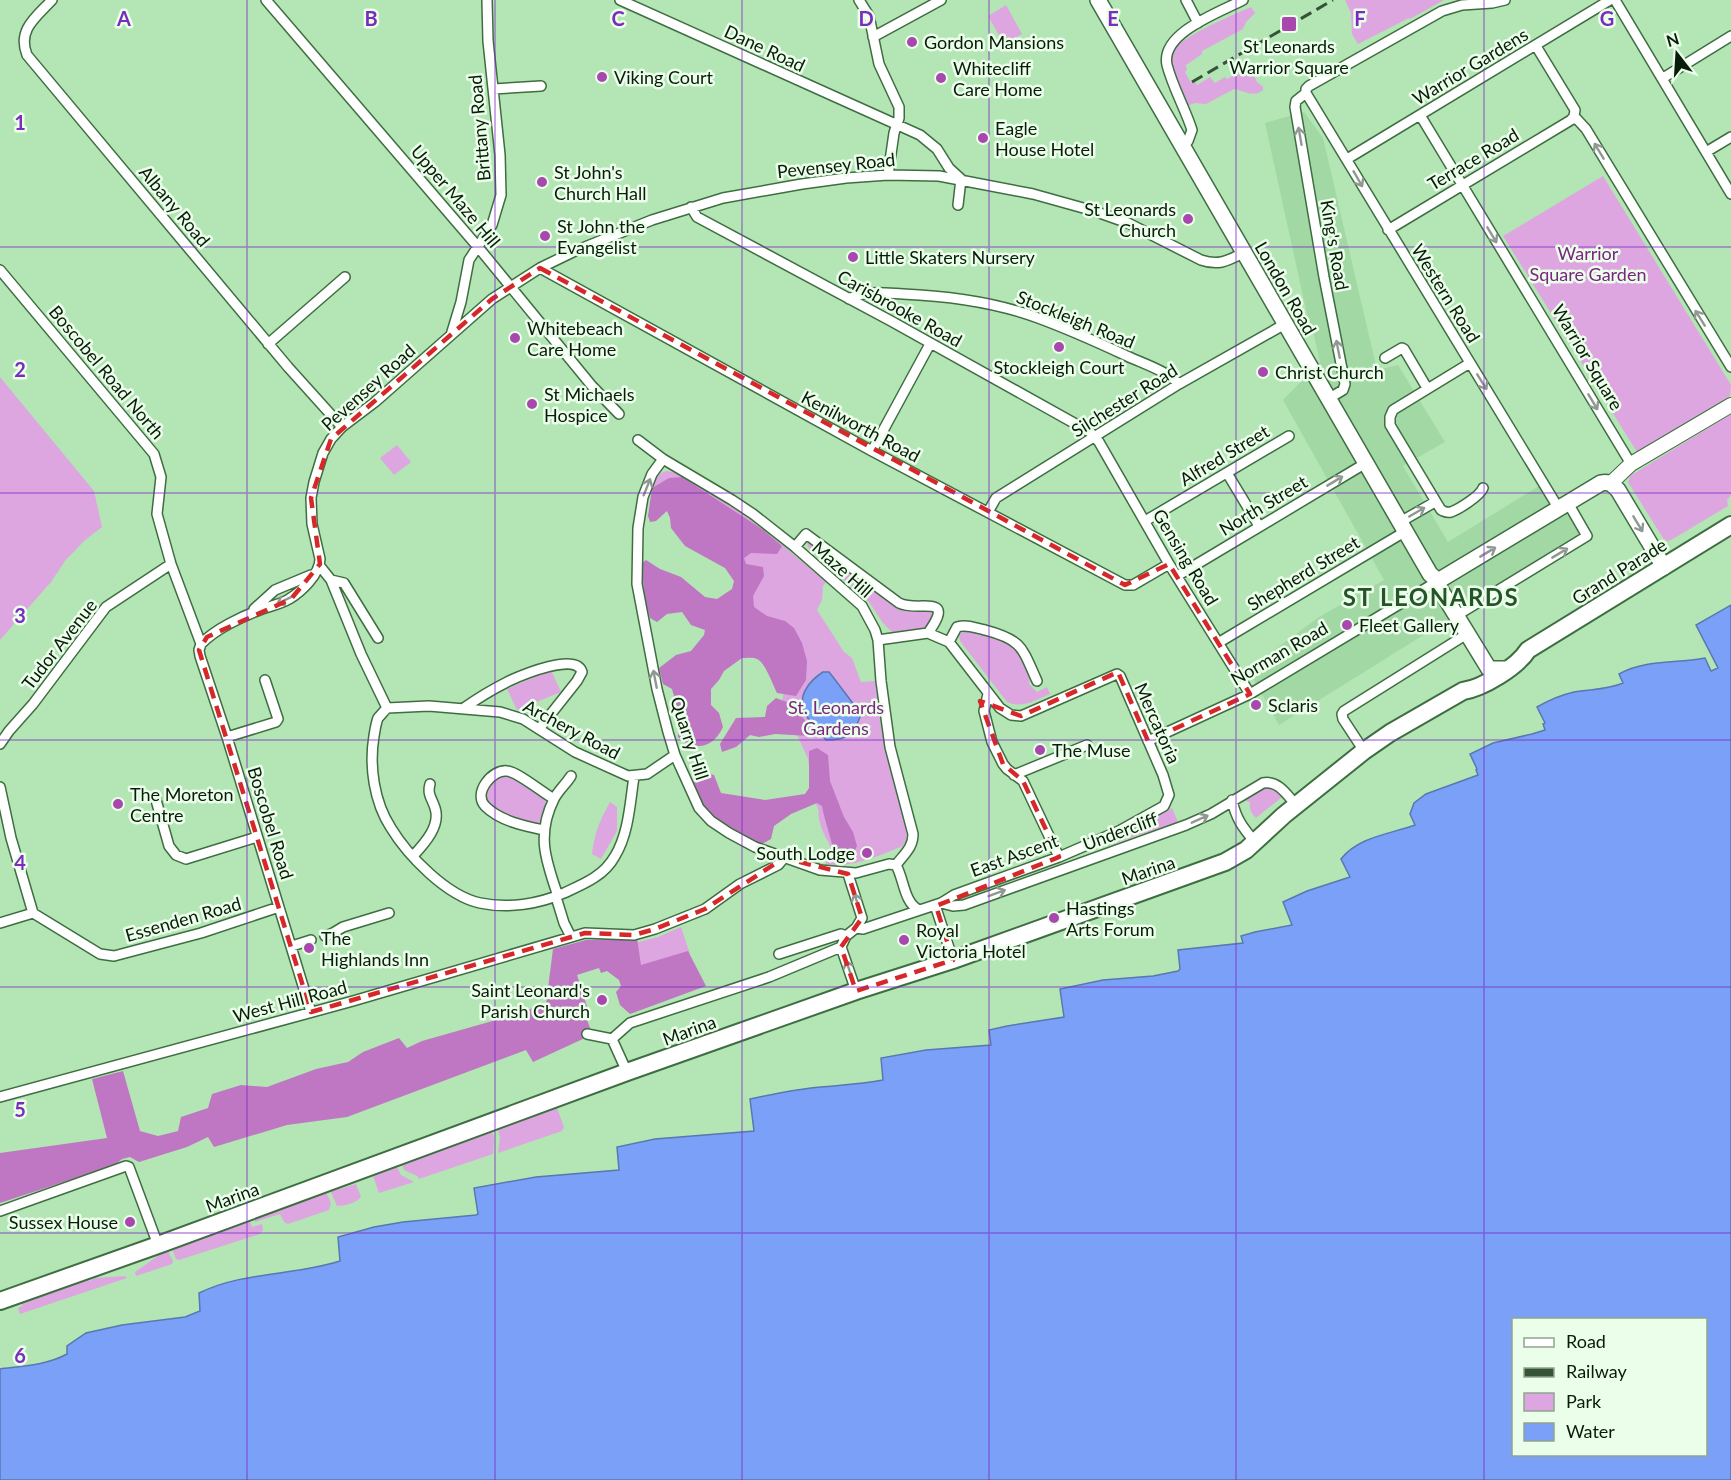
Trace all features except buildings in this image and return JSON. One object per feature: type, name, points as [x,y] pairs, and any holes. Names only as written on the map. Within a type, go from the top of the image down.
[{"type":"highway","name":"Grand Parade","points":[[1463,691],[1470,681],[1489,669],[1518,652],[1528,650],[1731,525]]},
{"type":"highway","name":"Grand Parade","points":[[1364,750],[1463,691],[1474,690],[1523,658],[1528,650]]},
{"type":"highway","name":"Marina","points":[[0,1301],[627,1072],[1211,868],[1238,856],[1364,750]]},
{"type":"main road","name":"London Road","points":[[1098,0],[1430,574],[1438,582],[1440,589],[1489,669]]},
{"type":"main road","name":"Norman Road","points":[[1438,582],[1601,483],[1611,483]]},
{"type":"main road","points":[[1611,483],[1618,490],[1664,567]]},
{"type":"main road","points":[[1489,669],[1507,669]]},
{"type":"street","name":"Albany Road","points":[[52,0],[24,32],[24,47],[27,55],[268,344],[342,427]]},
{"type":"street","name":"Upper Maze Hill","points":[[266,0],[511,287],[592,386],[619,414]]},
{"type":"street","name":"Brittany Road","points":[[477,247],[492,225],[501,195],[500,154],[488,41],[487,0]]},
{"type":"street","name":"Dane Road","points":[[620,0],[840,101],[920,135],[937,149],[949,168],[961,179]]},
{"type":"street","points":[[859,0],[869,16],[879,64],[899,107],[888,175]]},
{"type":"street","points":[[873,37],[941,0]]},
{"type":"street","points":[[1186,0],[1198,23]]},
{"type":"street","points":[[1181,146],[1188,141],[1192,130],[1170,75],[1167,52],[1178,36],[1243,0]]},
{"type":"street","points":[[1306,93],[1309,86],[1461,2],[1492,3],[1505,0]]},
{"type":"street","name":"Warrior Gardens","points":[[1347,159],[1610,0]]},
{"type":"street","points":[[1615,0],[1731,194]]},
{"type":"street","points":[[1663,78],[1731,36]]},
{"type":"street","points":[[1536,46],[1575,110],[1574,116],[1586,129],[1731,367]]},
{"type":"street","points":[[493,89],[541,86]]},
{"type":"street","name":"Western Road","points":[[1306,93],[1470,363],[1563,506],[1587,536],[1456,616]]},
{"type":"street","name":"King's Road","points":[[1306,93],[1296,101],[1295,107],[1345,384],[1343,390],[1328,399]]},
{"type":"street","name":"Warrior Square","points":[[1420,115],[1631,464]]},
{"type":"street","name":"Terrace Road","points":[[1388,230],[1571,120],[1574,116]]},
{"type":"street","points":[[1706,152],[1731,136]]},
{"type":"street","name":"Pevensey Road","points":[[319,566],[320,559],[312,524],[314,482],[323,453],[331,439],[342,427],[375,402],[492,299],[540,268],[574,251],[691,207],[773,188],[846,178],[918,175],[961,179],[1033,194],[1094,211],[1128,224],[1211,264],[1220,263],[1244,253]]},
{"type":"street","points":[[958,205],[961,179]]},
{"type":"street","name":"Carisbrooke Road","points":[[691,207],[697,217],[1082,427],[1095,437]]},
{"type":"street","points":[[451,335],[461,302],[469,260],[477,247]]},
{"type":"street","name":"Kenilworth Road","points":[[540,268],[872,451],[1125,585],[1132,585],[1170,564]]},
{"type":"street","name":"Boscobel Road North","points":[[0,270],[154,454],[161,477],[157,514],[171,564],[201,644]]},
{"type":"street","points":[[268,344],[345,277]]},
{"type":"street","name":"Stockleigh Road","points":[[849,299],[856,295],[874,293],[910,294],[972,301],[1001,307],[1036,317],[1077,333],[1166,374],[1179,384]]},
{"type":"street","name":"Silchester Road","points":[[987,512],[996,498],[1179,384],[1285,324]]},
{"type":"street","points":[[872,451],[930,344]]},
{"type":"street","points":[[1385,358],[1404,349],[1427,388]]},
{"type":"street","points":[[1470,363],[1393,410],[1389,417],[1390,425],[1441,510],[1452,511],[1482,492],[1483,488]]},
{"type":"street","points":[[1611,483],[1631,464],[1731,405]]},
{"type":"street","name":"Alfred Street","points":[[1145,521],[1289,436]]},
{"type":"street","name":"Gensing Road","points":[[1095,437],[1250,694]]},
{"type":"street","name":"Maze Hill","points":[[638,440],[663,459],[732,500],[795,547],[862,606],[878,640],[882,692],[890,747],[913,834],[910,848],[896,865]]},
{"type":"street","name":"Quarry Hill","points":[[663,459],[652,474],[643,497],[638,528],[637,584],[657,689],[675,755],[699,808],[711,821],[755,847],[820,870],[848,874]]},
{"type":"street","name":"North Street","points":[[1177,576],[1366,463]]},
{"type":"street","points":[[1227,473],[1259,526]]},
{"type":"street","name":"Shepherd Street","points":[[1218,643],[1403,527],[1435,502]]},
{"type":"street","points":[[795,547],[806,534],[899,603],[905,606],[934,607],[938,619],[928,633]]},
{"type":"street","name":"Tudor Avenue","points":[[0,744],[106,607],[171,564]]},
{"type":"street","points":[[201,644],[207,637],[248,614],[291,598],[303,588],[319,566],[331,580],[361,654],[387,708]]},
{"type":"street","points":[[248,614],[275,590],[314,574]]},
{"type":"street","points":[[331,580],[345,583],[378,638]]},
{"type":"street","name":"Norman Road","points":[[1148,741],[1250,694],[1438,582]]},
{"type":"street","points":[[949,642],[957,627],[964,625],[1004,635],[1023,650],[1037,681]]},
{"type":"street","points":[[878,640],[928,633],[949,642],[988,694],[984,711],[988,731],[1003,764],[1023,781],[1059,857]]},
{"type":"street","points":[[1364,750],[1343,719],[1344,711],[1467,634]]},
{"type":"street","name":"Boscobel Road","points":[[201,644],[200,656],[311,1012]]},
{"type":"street","points":[[464,708],[500,686],[534,671],[559,665],[578,666],[582,672],[577,681],[539,729]]},
{"type":"street","name":"Mercatoria","points":[[988,694],[1006,713],[1011,716],[1021,716],[1117,674],[1120,676],[1168,790]]},
{"type":"street","points":[[227,737],[276,722],[278,719],[265,680]]},
{"type":"street","name":"Archery Road","points":[[634,777],[625,833],[615,856],[602,873],[557,896],[518,906],[479,903],[449,890],[436,880],[390,828],[372,769],[372,748],[377,720],[387,708],[429,706],[500,711],[523,719],[586,757],[628,776],[648,774],[675,755]]},
{"type":"street","points":[[1014,775],[1087,745]]},
{"type":"street","points":[[544,830],[513,822],[497,815],[482,802],[481,795],[491,777],[500,770],[510,771],[554,799]]},
{"type":"street","points":[[571,776],[554,799],[544,830],[543,845],[564,923],[571,937]]},
{"type":"street","name":"Undercliff","points":[[938,904],[964,905],[1186,825],[1211,814],[1258,785],[1268,782],[1277,785],[1296,806]]},
{"type":"street","points":[[413,856],[430,836],[434,827],[436,809],[429,795],[430,784]]},
{"type":"street","points":[[0,787],[11,838],[33,913],[0,923]]},
{"type":"street","name":"East Ascent","points":[[856,928],[863,929],[938,904],[954,895],[1059,857],[1119,831],[1164,806],[1168,800],[1168,790]]},
{"type":"street","points":[[156,800],[169,846],[176,855],[186,859],[257,837]]},
{"type":"street","points":[[1232,800],[1243,828],[1255,842]]},
{"type":"street","name":"West Hill Road","points":[[0,1097],[311,1012],[585,933],[634,934],[681,920],[705,909],[740,884],[778,865],[784,858]]},
{"type":"street","points":[[856,992],[841,947],[846,936],[856,928],[862,918],[848,874],[865,872],[889,864],[896,865],[913,907],[919,910]]},
{"type":"street","points":[[938,904],[953,960]]},
{"type":"street","name":"Essenden Road","points":[[33,913],[100,954],[114,956],[201,933],[279,907]]},
{"type":"street","points":[[325,936],[343,927],[389,913]]},
{"type":"street","points":[[779,954],[841,934],[846,936]]},
{"type":"street","points":[[291,946],[310,940]]},
{"type":"street","points":[[612,1039],[630,1023],[769,977],[841,947]]},
{"type":"street","points":[[587,1034],[612,1039]]},
{"type":"street","points":[[612,1039],[627,1072]]},
{"type":"street","points":[[0,1211],[126,1166],[131,1169],[158,1245]]},
{"type":"highlighted area","points":[[540,268],[1125,585],[1169,564],[1250,694],[1148,741],[1118,672],[1021,716],[980,701],[1003,764],[1023,781],[1059,857],[936,906],[953,960],[856,991],[841,947],[862,918],[848,874],[784,858],[705,909],[655,929],[634,935],[585,933],[311,1012],[199,650],[207,637],[291,599],[320,564],[311,498],[331,439],[492,299]]},
{"type":"shaded area","points":[[1304,112],[1323,138],[1377,370],[1398,365],[1445,442],[1403,466],[1448,542],[1539,486],[1549,504],[1570,510],[1584,535],[1279,725],[1248,669],[1319,617],[1384,580],[1283,400],[1320,362],[1308,319],[1265,123]]},
{"type":"shaded area","points":[[682,477],[762,529],[782,546],[777,554],[751,553],[744,558],[746,564],[763,567],[764,576],[753,596],[754,607],[767,616],[785,621],[794,628],[802,643],[807,661],[806,680],[796,696],[777,693],[766,669],[756,658],[742,658],[724,671],[711,689],[711,705],[719,713],[723,727],[714,740],[704,746],[691,745],[678,737],[678,710],[672,689],[663,684],[659,668],[676,655],[691,651],[704,635],[705,630],[691,625],[682,612],[667,614],[657,622],[650,618],[644,597],[642,563],[646,560],[660,569],[681,577],[705,597],[717,599],[732,589],[734,581],[725,568],[685,546],[671,528],[667,511],[656,521],[650,522],[648,516],[652,488],[669,478]]},
{"type":"shaded area","points":[[776,698],[792,704],[814,732],[810,736],[775,734],[759,737],[750,735],[736,747],[722,752],[720,744],[736,718],[765,717],[767,706]]},
{"type":"shaded area","points":[[817,748],[828,755],[830,781],[844,817],[853,832],[857,846],[851,859],[840,862],[835,860],[822,806],[817,803],[791,814],[774,826],[771,839],[760,845],[717,821],[698,800],[693,776],[700,771],[714,775],[721,793],[765,800],[805,794],[809,788],[809,751]]},
{"type":"shaded area","points":[[637,938],[641,965],[688,951],[706,986],[630,1014],[620,1005],[616,992],[621,986],[619,980],[607,971],[601,973],[599,968],[577,975],[591,1019],[587,1020],[590,1028],[585,1038],[533,1062],[526,1050],[347,1117],[287,1125],[214,1147],[208,1137],[187,1147],[139,1162],[130,1157],[122,1159],[115,1165],[0,1203],[0,1153],[107,1138],[92,1079],[123,1071],[140,1131],[158,1136],[178,1131],[181,1117],[208,1108],[212,1094],[241,1085],[267,1087],[316,1069],[348,1062],[363,1052],[399,1038],[407,1048],[422,1041],[546,1004],[553,949],[586,940]]},
{"type":"green space","points":[[1345,0],[1444,0],[1358,44],[1352,34],[1351,13]]},
{"type":"green space","points":[[1006,5],[1022,34],[1004,44],[988,16]]},
{"type":"green space","points":[[1251,7],[1255,13],[1243,29],[1202,51],[1202,54],[1186,65],[1185,72],[1191,83],[1195,81],[1197,85],[1210,77],[1215,83],[1225,77],[1227,79],[1250,66],[1263,90],[1253,94],[1234,89],[1206,104],[1195,103],[1187,106],[1172,65],[1172,53],[1184,40]]},
{"type":"green space","name":"Warrior Square Garden","points":[[1603,176],[1731,385],[1730,396],[1637,452],[1503,236]]},
{"type":"green space","points":[[0,377],[94,491],[102,527],[84,541],[65,561],[51,582],[0,640]]},
{"type":"green space","points":[[1731,414],[1731,495],[1727,500],[1728,506],[1667,541],[1628,482],[1630,476]]},
{"type":"green space","points":[[397,445],[411,462],[394,475],[380,458]]},
{"type":"green space","name":"St. Leonards Gardens","points":[[666,471],[688,479],[739,512],[826,582],[817,610],[844,652],[852,658],[861,682],[875,681],[882,733],[906,820],[907,831],[903,846],[855,863],[826,864],[833,852],[819,820],[808,759],[799,739],[780,709],[785,688],[763,650],[749,588],[664,498],[652,489],[660,474]]},
{"type":"green space","points":[[809,540],[899,607],[934,609],[936,616],[929,627],[892,632],[869,602],[808,547],[807,541]]},
{"type":"green space","points":[[967,630],[1000,640],[1019,651],[1031,673],[1029,684],[1037,692],[1047,687],[1050,694],[1024,704],[1007,702],[960,641],[959,636]]},
{"type":"green space","points":[[551,670],[561,692],[517,710],[507,689]]},
{"type":"green space","points":[[498,776],[512,776],[545,798],[546,812],[538,824],[522,822],[505,816],[491,806],[485,792]]},
{"type":"green space","points":[[1265,787],[1275,790],[1282,797],[1256,818],[1251,811],[1250,802],[1241,800]]},
{"type":"green space","points":[[610,802],[617,807],[617,831],[601,859],[592,854],[593,846],[598,827]]},
{"type":"green space","points":[[1172,808],[1178,822],[1103,847],[1102,843]]},
{"type":"green space","points":[[681,927],[690,954],[649,966],[641,966],[631,944],[658,937]]},
{"type":"green space","points":[[557,1108],[564,1127],[562,1131],[498,1153],[500,1138],[498,1129]]},
{"type":"green space","points":[[492,1132],[493,1154],[419,1179],[404,1170],[402,1164]]},
{"type":"green space","points":[[397,1167],[401,1175],[414,1182],[379,1193],[373,1176]]},
{"type":"green space","points":[[356,1184],[361,1197],[350,1204],[337,1206],[330,1190]]},
{"type":"green space","points":[[326,1192],[331,1203],[329,1210],[288,1224],[284,1222],[280,1214],[255,1222],[253,1216]]},
{"type":"green space","points":[[249,1219],[252,1227],[262,1224],[263,1230],[260,1234],[179,1260],[176,1259],[171,1246]]},
{"type":"green space","points":[[168,1251],[173,1261],[172,1264],[136,1276],[135,1272]]},
{"type":"green space","points":[[125,1276],[127,1278],[20,1314],[18,1308],[22,1306],[23,1300],[87,1277],[89,1281],[95,1278]]},
{"type":"water","points":[[1731,605],[1731,1480],[0,1480],[0,1369],[59,1358],[67,1354],[67,1346],[86,1333],[122,1325],[185,1317],[200,1311],[199,1293],[216,1286],[251,1277],[323,1266],[340,1261],[338,1237],[403,1222],[476,1215],[478,1214],[474,1188],[536,1177],[619,1170],[617,1147],[655,1139],[754,1131],[750,1099],[803,1089],[883,1080],[881,1058],[926,1050],[991,1045],[989,1030],[1064,1017],[1060,989],[1103,980],[1153,976],[1178,971],[1180,969],[1178,950],[1243,943],[1241,936],[1292,925],[1283,902],[1307,891],[1350,877],[1341,859],[1348,852],[1365,841],[1415,825],[1410,814],[1414,803],[1426,794],[1478,775],[1470,754],[1493,743],[1545,730],[1543,724],[1545,723],[1537,707],[1569,693],[1623,683],[1619,674],[1639,666],[1705,658],[1711,671],[1718,668],[1696,625]]},
{"type":"water","points":[[823,672],[829,672],[861,714],[853,731],[840,739],[826,740],[807,717],[802,703],[806,689]]},
{"type":"railway","points":[[1192,82],[1333,0]]},
{"type":"place","name":"St Leonards Warrior Square","points":[[1289,24]]},
{"type":"place","name":"Gordon Mansions","points":[[912,42]]},
{"type":"place","name":"Viking Court","points":[[602,77]]},
{"type":"place","name":"Whitecliff Care Home","points":[[941,78]]},
{"type":"place","name":"Eagle House Hotel","points":[[983,138]]},
{"type":"place","name":"St John's Church Hall","points":[[542,182]]},
{"type":"place","name":"St Leonards Church","points":[[1188,219]]},
{"type":"place","name":"St John the Evangelist","points":[[545,236]]},
{"type":"place","name":"Little Skaters Nursery","points":[[853,257]]},
{"type":"place","name":"Whitebeach Care Home","points":[[515,338]]},
{"type":"place","name":"Stockleigh Court","points":[[1059,347]]},
{"type":"place","name":"Christ Church","points":[[1263,372]]},
{"type":"place","name":"St Michaels Hospice","points":[[532,404]]},
{"type":"place","name":"Fleet Gallery","points":[[1347,625]]},
{"type":"place","name":"Sclaris","points":[[1256,705]]},
{"type":"place","name":"The Muse","points":[[1040,750]]},
{"type":"place","name":"The Moreton Centre","points":[[118,804]]},
{"type":"place","name":"South Lodge","points":[[867,853]]},
{"type":"place","name":"Hastings Arts Forum","points":[[1054,918]]},
{"type":"place","name":"Royal Victoria Hotel","points":[[904,940]]},
{"type":"place","name":"The Highlands Inn","points":[[309,948]]},
{"type":"place","name":"Saint Leonard's Parish Church","points":[[602,1000]]},
{"type":"place","name":"Sussex House","points":[[130,1222]]},
{"type":"district","name":"ST LEONARDS","points":[[1431,596]]}]
